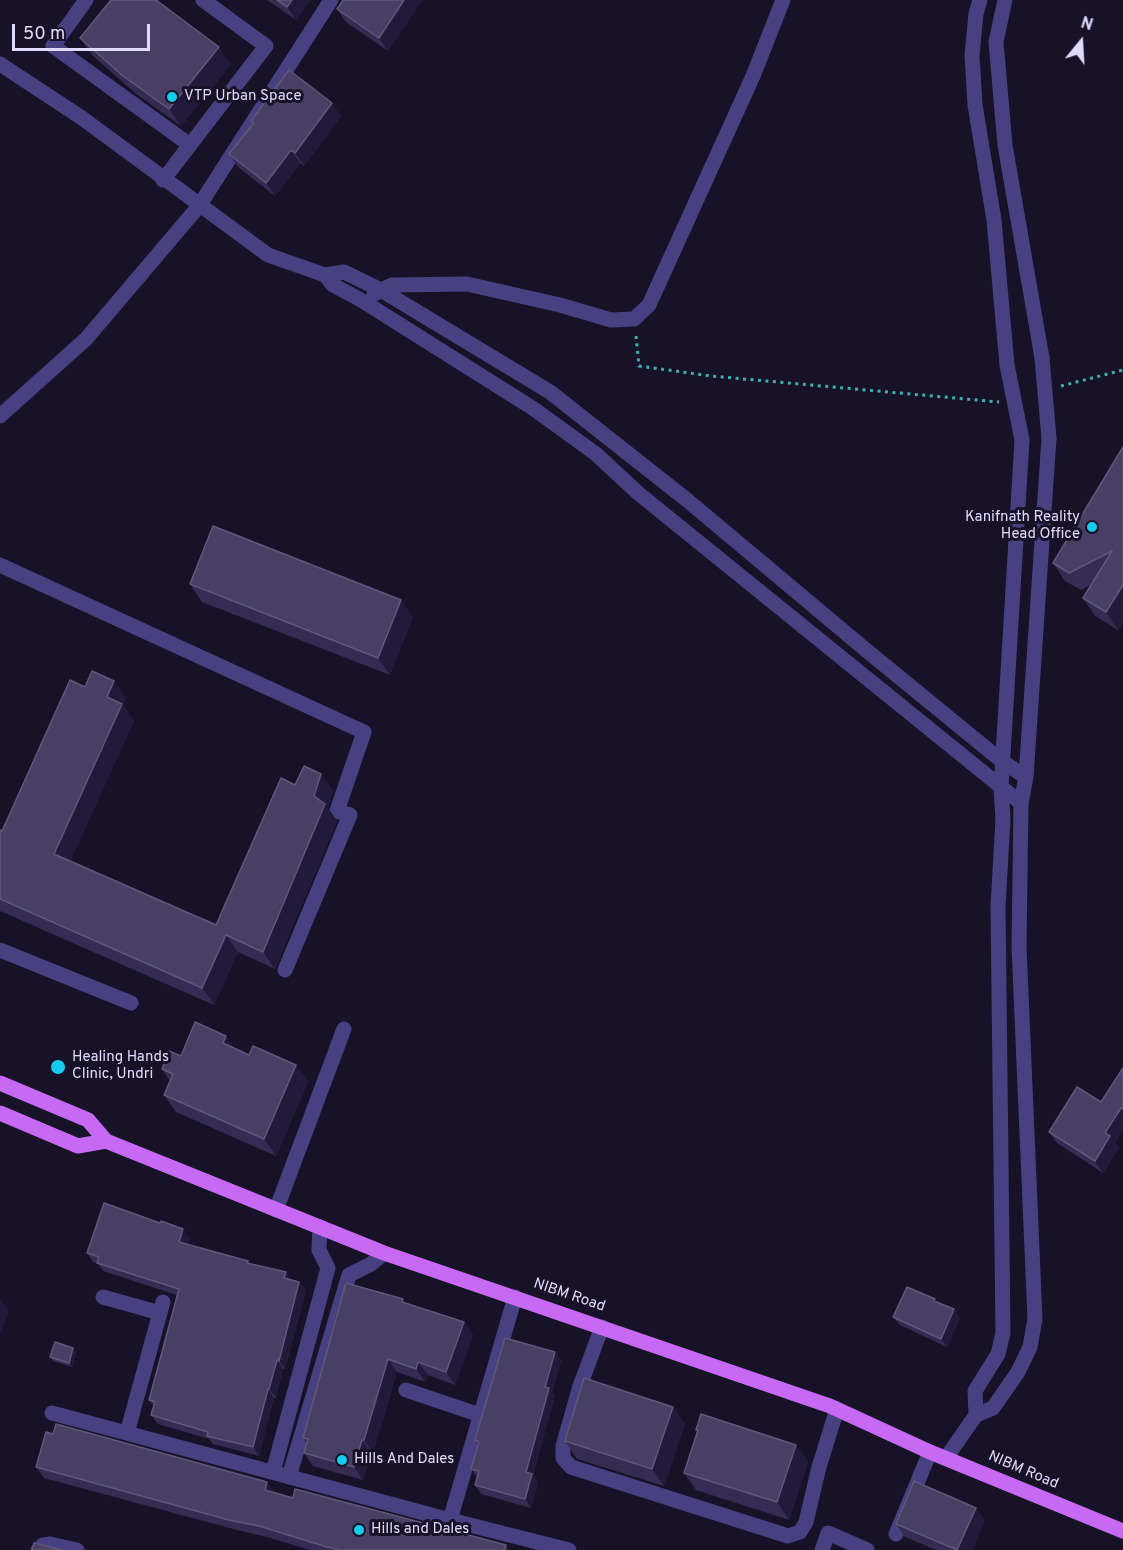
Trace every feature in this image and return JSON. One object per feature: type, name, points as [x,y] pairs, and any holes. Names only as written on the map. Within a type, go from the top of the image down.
[{"type":"main road","points":[[0,1083],[88,1120],[106,1141]]},
{"type":"main road","points":[[0,1113],[78,1146],[106,1141]]},
{"type":"main road","name":"NIBM Road","points":[[106,1141],[384,1252],[837,1409],[930,1452],[1123,1532]]},
{"type":"street","points":[[86,0],[52,46],[190,145]]},
{"type":"street","points":[[164,180],[266,46],[203,0]]},
{"type":"street","points":[[0,416],[86,339],[199,206],[331,0]]},
{"type":"street","points":[[361,300],[392,285],[467,284],[560,304],[611,320],[634,319],[649,305],[753,76],[783,0]]},
{"type":"street","points":[[976,1415],[975,1390],[998,1354],[1003,1333],[998,907],[1003,819],[1001,788],[1022,440],[1007,365],[994,220],[975,105],[972,55],[976,14],[980,0]]},
{"type":"street","points":[[946,1458],[976,1415],[993,1408],[1018,1372],[1030,1347],[1035,1319],[1019,947],[1022,803],[1026,777],[1049,438],[1042,358],[1004,134],[996,42],[1005,0]]},
{"type":"street","points":[[0,64],[82,118],[268,255],[325,275],[344,272],[381,290],[550,392],[687,500],[1003,762],[1026,777]]},
{"type":"street","points":[[325,275],[333,285],[361,300],[534,410],[596,454],[638,493],[1022,803]]},
{"type":"street","points":[[0,565],[364,732],[338,811],[350,815],[285,970]]},
{"type":"street","points":[[0,950],[131,1003]]},
{"type":"street","points":[[276,1210],[344,1029]]},
{"type":"street","points":[[273,1472],[328,1268],[320,1250],[320,1227]]},
{"type":"street","points":[[290,1477],[349,1275],[371,1264],[384,1252]]},
{"type":"street","points":[[103,1297],[162,1307],[127,1433]]},
{"type":"street","points":[[450,1520],[515,1297]]},
{"type":"street","points":[[602,1327],[580,1386],[563,1446],[563,1458],[571,1467],[789,1536],[800,1532],[806,1522],[837,1409]]},
{"type":"street","points":[[303,1363],[321,1368]]},
{"type":"street","points":[[406,1390],[480,1415]]},
{"type":"street","points":[[52,1413],[568,1550]]},
{"type":"street","points":[[896,1534],[930,1452]]},
{"type":"street","points":[[822,1550],[828,1533],[867,1550]]},
{"type":"street","points":[[38,1550],[43,1545],[51,1544],[77,1550]]},
{"type":"path","points":[[634,319],[639,366],[711,376],[998,403],[1010,400]]},
{"type":"path","points":[[1055,388],[1123,370]]},
{"type":"building","name":"VTP Urban Space","points":[[111,0],[156,0],[219,47],[169,109],[123,76],[80,38]]},
{"type":"building","points":[[277,0],[292,0],[287,7]]},
{"type":"building","points":[[343,0],[404,0],[379,38],[337,9]]},
{"type":"building","points":[[289,70],[332,103],[295,153],[291,150],[266,183],[229,154],[254,123],[251,121]]},
{"type":"building","points":[[1123,447],[1123,585],[1106,612],[1083,598],[1112,551],[1069,573],[1053,563]]},
{"type":"building","points":[[213,526],[401,600],[378,658],[190,584]]},
{"type":"building","points":[[92,671],[114,681],[107,697],[122,704],[54,854],[216,925],[281,778],[295,785],[304,766],[321,774],[314,796],[325,804],[263,952],[226,935],[202,988],[0,899],[0,830],[2,831],[70,680],[85,687]]},
{"type":"building","points":[[195,1022],[226,1036],[223,1043],[249,1055],[253,1046],[296,1065],[264,1139],[164,1095],[173,1074],[162,1069],[169,1051],[181,1056]]},
{"type":"building","points":[[1123,1068],[1123,1109],[1121,1108],[1105,1133],[1110,1136],[1095,1161],[1049,1132],[1077,1087],[1101,1102]]},
{"type":"building","points":[[104,1203],[183,1229],[179,1242],[248,1261],[247,1263],[286,1272],[284,1278],[299,1282],[279,1361],[277,1360],[268,1389],[253,1447],[207,1436],[208,1432],[151,1415],[155,1402],[149,1400],[179,1289],[97,1263],[99,1257],[87,1253]]},
{"type":"building","points":[[346,1283],[403,1299],[402,1302],[464,1322],[446,1372],[418,1362],[416,1369],[388,1359],[354,1467],[304,1453],[308,1439],[303,1438]]},
{"type":"building","points":[[907,1287],[954,1309],[941,1339],[893,1317]]},
{"type":"building","points":[[505,1338],[555,1352],[545,1387],[549,1388],[526,1472],[532,1474],[525,1499],[475,1485],[479,1471],[471,1469],[479,1442],[475,1440]]},
{"type":"building","points":[[55,1342],[73,1348],[69,1363],[50,1357]]},
{"type":"building","points":[[584,1378],[673,1407],[652,1469],[565,1441]]},
{"type":"building","points":[[701,1414],[796,1445],[777,1502],[684,1473]]},
{"type":"building","points":[[56,1424],[267,1482],[265,1490],[293,1498],[295,1489],[506,1545],[504,1550],[340,1550],[327,1547],[259,1526],[229,1520],[36,1467],[46,1432],[53,1434]]},
{"type":"building","points":[[914,1481],[976,1508],[957,1550],[896,1524]]},
{"type":"building","points":[[34,1543],[62,1550],[32,1550]]},
{"type":"place","name":"VTP Urban Space","points":[[172,97]]},
{"type":"place","name":"Kanifnath Reality Head Office","points":[[1092,527]]},
{"type":"place","name":"Healing Hands Clinic, Undri","points":[[58,1067]]},
{"type":"place","name":"Hills And Dales","points":[[342,1460]]},
{"type":"place","name":"Hills and Dales","points":[[359,1530]]}]
